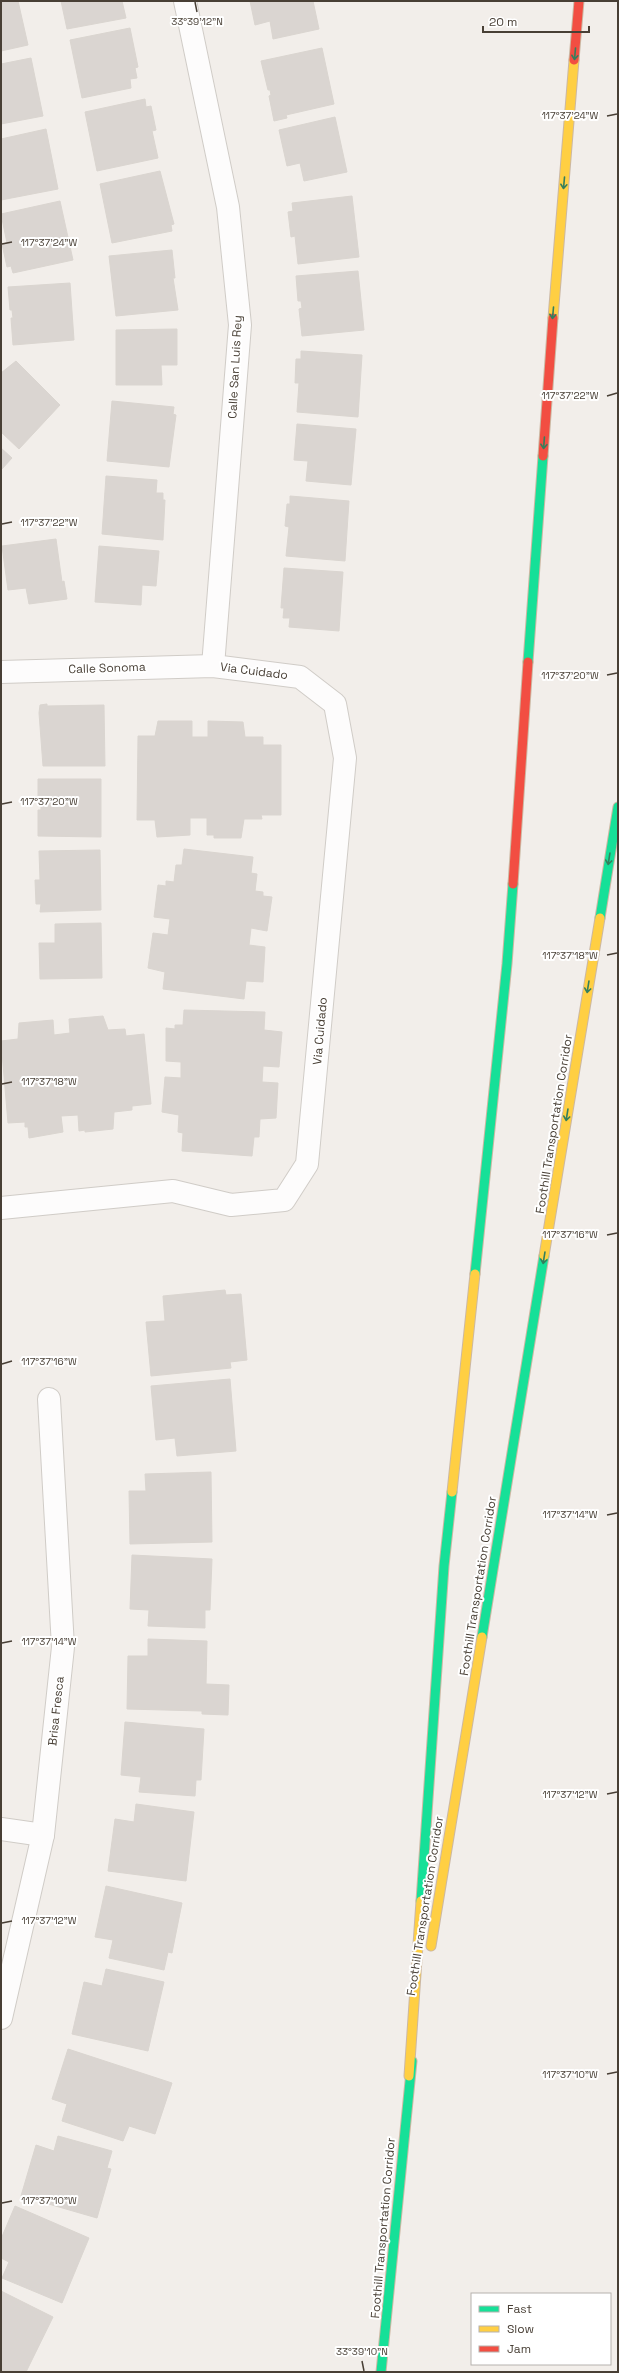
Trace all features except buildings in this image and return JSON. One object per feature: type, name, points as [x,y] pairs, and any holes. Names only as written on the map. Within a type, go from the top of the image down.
[{"type":"highway","points":[[410,2076],[444,1566],[507,964],[552,324],[579,1]]},
{"type":"highway","name":"Foothill Transportation Corridor","points":[[429,1957],[618,807]]},
{"type":"highway","name":"Foothill Transportation Corridor","points":[[381,2372],[410,2076],[426,1973]]},
{"type":"street","name":"Calle San Luis Rey","points":[[185,1],[228,207],[240,326],[213,666]]},
{"type":"street","name":"Calle Sonoma","points":[[1,672],[213,666]]},
{"type":"street","name":"Via Cuidado","points":[[1,1208],[173,1191],[231,1205],[284,1200],[307,1164],[345,758],[335,704],[300,677],[213,666]]},
{"type":"street","name":"Brisa Fresca","points":[[1,2018],[43,1835],[63,1647],[49,1399]]},
{"type":"street","points":[[1,1829],[43,1835]]},
{"type":"traffic: fast","points":[[528,662],[543,456]]},
{"type":"traffic: fast","points":[[600,918],[618,807]]},
{"type":"traffic: fast","points":[[475,1274],[507,964],[513,884]]},
{"type":"traffic: fast","points":[[482,1637],[544,1256]]},
{"type":"traffic: fast","points":[[421,1901],[444,1566],[452,1492]]},
{"type":"traffic: fast","points":[[381,2372],[412,2061]]},
{"type":"traffic: slow","points":[[553,318],[574,60]]},
{"type":"traffic: slow","points":[[544,1256],[600,918]]},
{"type":"traffic: slow","points":[[452,1492],[475,1274]]},
{"type":"traffic: slow","points":[[431,1946],[482,1637]]},
{"type":"traffic: slow","points":[[409,2076],[421,1901]]},
{"type":"traffic: jam","points":[[574,60],[579,1]]},
{"type":"traffic: jam","points":[[543,456],[553,318]]},
{"type":"traffic: jam","points":[[513,884],[528,662]]}]
